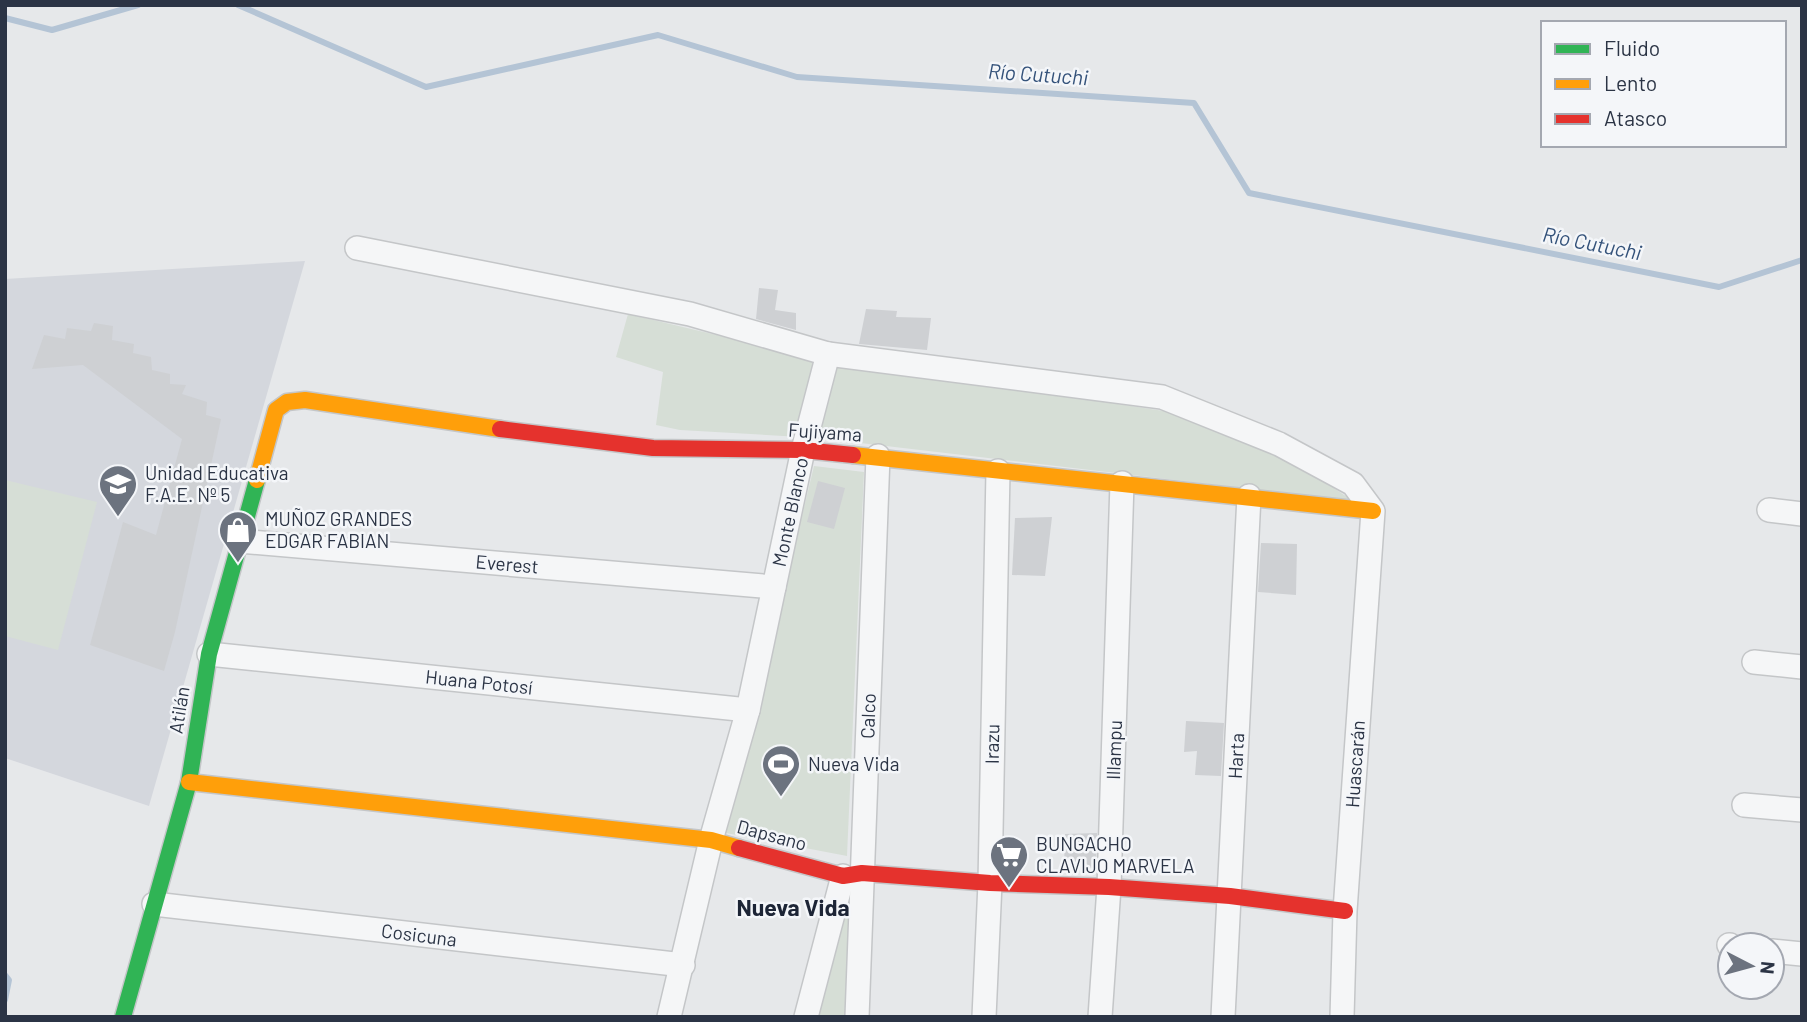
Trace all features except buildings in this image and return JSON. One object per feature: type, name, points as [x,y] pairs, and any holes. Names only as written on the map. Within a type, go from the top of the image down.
[{"type":"street","points":[[357,248],[690,314],[828,354],[1162,397],[1279,443],[1353,484],[1373,511]]},
{"type":"street","name":"Monte Blanco","points":[[669,1017],[711,840],[748,710],[803,450],[828,354]]},
{"type":"street","name":"Fujiyama","points":[[276,410],[287,402],[305,400],[578,440],[653,448],[803,450],[878,456],[1373,511]]},
{"type":"street","name":"Atilán","points":[[123,1017],[189,782],[209,654],[276,410]]},
{"type":"street","name":"Calco","points":[[857,1017],[853,874],[878,456]]},
{"type":"street","name":"Irazu","points":[[984,1017],[990,883],[998,471]]},
{"type":"street","name":"Illampu","points":[[1100,1017],[1109,887],[1122,483]]},
{"type":"street","name":"Harta","points":[[1223,1017],[1249,496]]},
{"type":"street","points":[[1769,510],[1802,514]]},
{"type":"street","name":"Huascarán","points":[[1342,1017],[1345,911],[1373,511]]},
{"type":"street","name":"Everest","points":[[239,541],[775,587]]},
{"type":"street","name":"Huana Potosí","points":[[209,654],[748,710]]},
{"type":"street","points":[[1754,662],[1802,667]]},
{"type":"street","name":"Dapsano","points":[[189,782],[711,840],[853,874],[1230,896],[1345,911]]},
{"type":"street","points":[[1744,805],[1802,810]]},
{"type":"street","points":[[806,1017],[853,874]]},
{"type":"street","name":"Cosicuna","points":[[155,904],[683,965]]},
{"type":"shaded area","name":"Unidad Educativa F.A.E. Nº 5","points":[[305,261],[149,806],[5,758],[5,279]]},
{"type":"shaded area","points":[[628,314],[810,357],[1190,415],[1280,452],[1353,501],[818,438],[680,430],[656,425],[663,372],[616,357]]},
{"type":"shaded area","points":[[814,466],[864,472],[847,856],[726,833]]},
{"type":"shaded area","points":[[5,480],[97,502],[58,650],[5,636]]},
{"type":"shaded area","points":[[847,902],[854,902],[848,1017],[817,1017]]},
{"type":"waterway","name":"Río Cutuchi","points":[[5,18],[52,30],[138,5]]},
{"type":"waterway","name":"Río Cutuchi","points":[[238,5],[426,87],[658,35],[797,77],[1194,103],[1249,193],[1719,287],[1802,260]]},
{"type":"waterway","points":[[5,975],[9,980],[5,1000]]},
{"type":"traffic: fast","points":[[123,1017],[189,782],[209,654],[257,480]]},
{"type":"traffic: slow","points":[[257,480],[276,410],[287,402],[305,400],[500,429]]},
{"type":"traffic: slow","points":[[853,455],[1373,511]]},
{"type":"traffic: slow","points":[[189,782],[711,840],[739,848]]},
{"type":"traffic: jam","points":[[500,429],[653,448],[803,450],[853,455]]},
{"type":"traffic: jam","points":[[739,848],[843,876],[862,873],[990,883],[1109,887],[1230,896],[1345,911]]},
{"type":"place","name":"Unidad Educativa F.A.E. Nº 5","points":[[118,518]]},
{"type":"place","name":"MUÑOZ GRANDES EDGAR FABIAN","points":[[238,564]]},
{"type":"place","name":"Nueva Vida","points":[[781,798]]},
{"type":"place","name":"BUNGACHO CLAVIJO MARVELA","points":[[1009,889]]},
{"type":"district","name":"Nueva Vida","points":[[793,908]]}]
